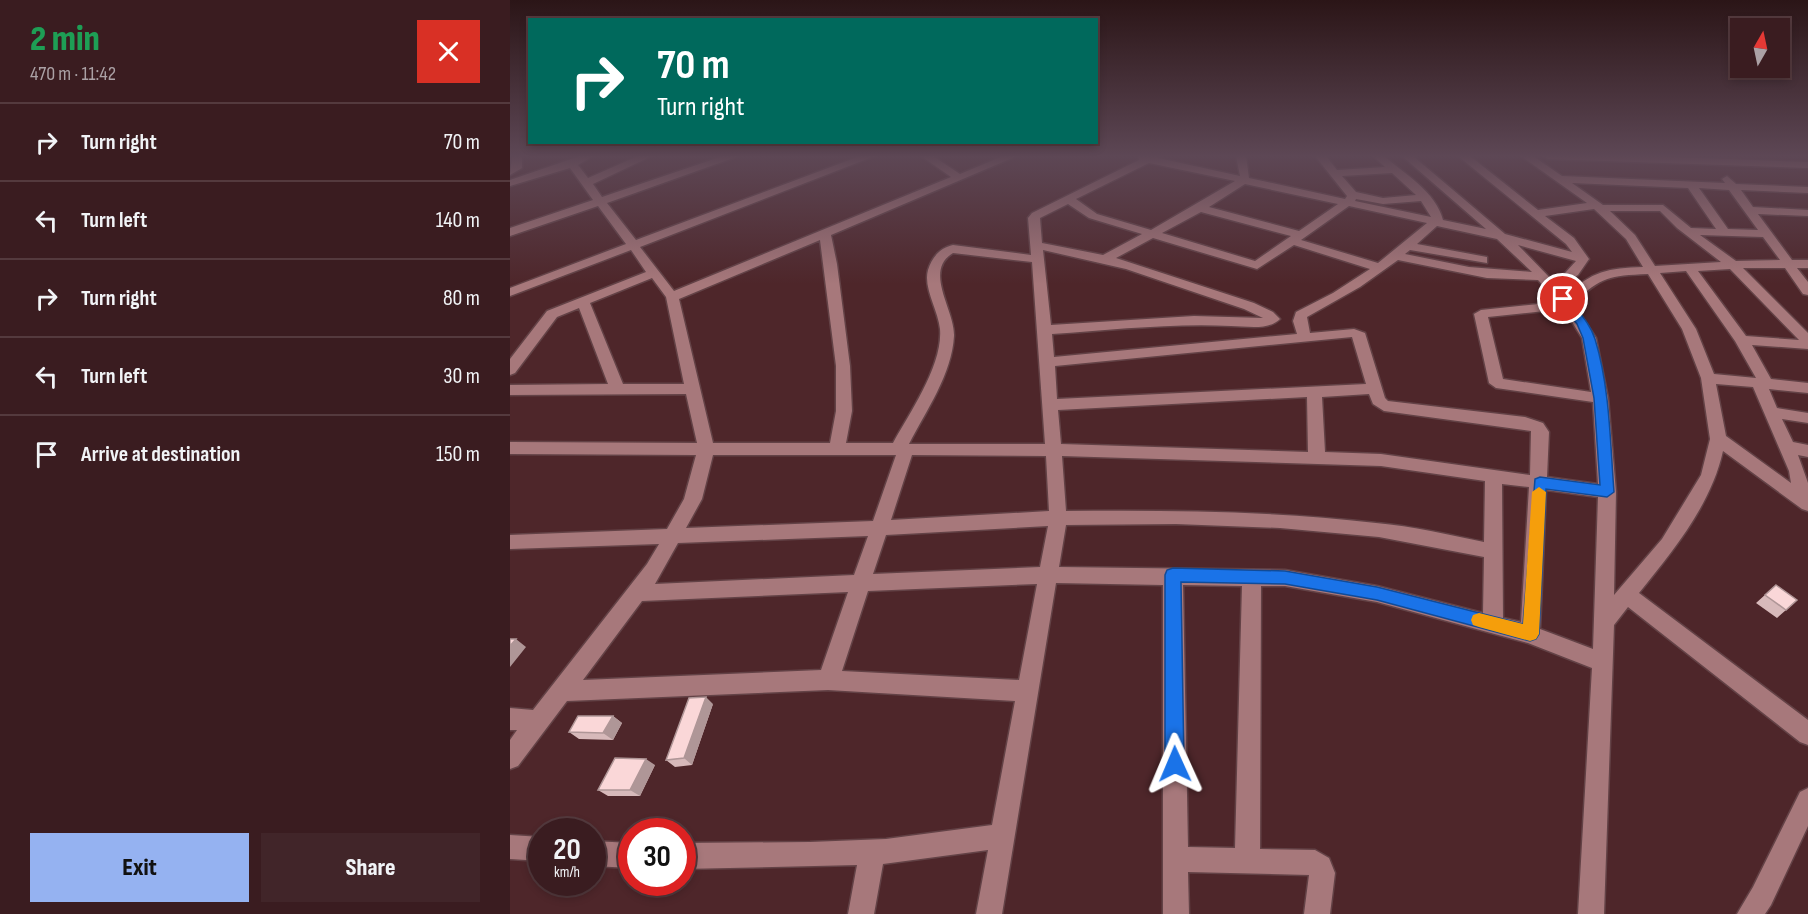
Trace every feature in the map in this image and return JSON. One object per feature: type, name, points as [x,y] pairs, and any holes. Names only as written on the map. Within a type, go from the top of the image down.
[{"type":"street","points":[[510,232],[607,199]]},
{"type":"street","points":[[510,291],[758,199]]},
{"type":"street","points":[[672,297],[910,199]]},
{"type":"street","points":[[989,914],[1058,518],[1045,330],[1036,243],[1036,215],[1068,199],[1093,216],[1257,265],[1350,199],[1383,201],[1407,199]]},
{"type":"street","points":[[1110,256],[1214,199]]},
{"type":"street","points":[[1350,199],[1434,223],[1501,236],[1583,259]]},
{"type":"street","points":[[1302,330],[1301,315],[1351,288],[1381,268],[1410,246],[1434,223],[1438,217],[1425,199]]},
{"type":"street","points":[[1457,199],[1521,253],[1543,276],[1582,324],[1589,338],[1600,398],[1607,492],[1604,663],[1591,914]]},
{"type":"street","points":[[1516,199],[1570,241],[1583,259]]},
{"type":"street","points":[[1587,199],[1631,237],[1689,329],[1708,378],[1718,439],[1709,476],[1668,544],[1604,622]]},
{"type":"street","points":[[1660,199],[1666,207],[1663,208]]},
{"type":"street","points":[[1701,199],[1725,233]]},
{"type":"street","points":[[1740,199],[1808,291]]},
{"type":"street","points":[[510,758],[654,570],[693,499],[706,448],[672,297],[600,201]]},
{"type":"street","points":[[1535,214],[1599,207],[1663,208],[1681,226],[1691,231],[1731,263],[1808,343]]},
{"type":"street","points":[[1200,208],[1298,238],[1381,268]]},
{"type":"street","points":[[1748,210],[1808,213]]},
{"type":"street","points":[[1691,231],[1765,234]]},
{"type":"street","points":[[825,234],[831,264],[843,366],[844,411],[837,448]]},
{"type":"street","points":[[828,680],[881,528],[902,448],[944,353],[947,324],[935,286],[934,272],[942,254],[953,249],[1036,243],[1110,256],[1273,319],[1261,323],[1194,320],[1045,330]]},
{"type":"street","points":[[1410,246],[1483,260]]},
{"type":"street","points":[[1397,256],[1486,275],[1519,278],[1543,276]]},
{"type":"street","points":[[1583,259],[1579,267],[1565,280],[1551,309],[1481,314],[1494,381],[1500,385],[1600,398]]},
{"type":"street","points":[[1559,295],[1600,275],[1651,267],[1785,261],[1808,264]]},
{"type":"street","points":[[1689,267],[1742,340],[1763,384],[1771,412],[1800,482],[1802,500]]},
{"type":"street","points":[[510,370],[547,318],[654,273]]},
{"type":"street","points":[[583,302],[617,389]]},
{"type":"street","points":[[1047,362],[1302,330],[1348,333],[1360,336],[1380,404],[1525,423],[1537,428],[1541,432],[1540,482],[1530,634]]},
{"type":"street","points":[[1742,340],[1808,343]]},
{"type":"street","points":[[1708,378],[1808,388]]},
{"type":"street","points":[[1050,405],[1375,388]]},
{"type":"street","points":[[510,390],[693,389]]},
{"type":"street","points":[[1314,392],[1317,459]]},
{"type":"street","points":[[1771,412],[1808,418]]},
{"type":"street","points":[[1718,439],[1802,500]]},
{"type":"street","points":[[1786,447],[1808,451]]},
{"type":"street","points":[[510,448],[1052,450],[1381,460],[1607,492]]},
{"type":"street","points":[[1493,624],[1494,476]]},
{"type":"street","points":[[510,542],[881,528],[1058,518],[1176,518],[1280,520],[1379,530],[1493,551]]},
{"type":"street","points":[[636,593],[1049,575],[1285,578],[1384,595],[1493,624],[1530,634],[1604,663]]},
{"type":"street","points":[[1173,575],[1176,914]]},
{"type":"street","points":[[1247,861],[1252,577]]},
{"type":"street","points":[[1627,595],[1808,734]]},
{"type":"street","points":[[561,691],[828,680],[1028,691]]},
{"type":"street","points":[[510,719],[538,721]]},
{"type":"street","points":[[1750,914],[1762,896],[1808,800]]},
{"type":"street","points":[[696,856],[872,852],[1002,836]]},
{"type":"street","points":[[510,847],[528,848]]},
{"type":"street","points":[[861,914],[872,852]]},
{"type":"street","points":[[1176,859],[1315,863],[1320,867],[1322,873],[1317,914]]},
{"type":"building","points":[[1776,585],[1797,600],[1786,610],[1765,595]]},
{"type":"building","points":[[706,697],[684,758],[666,760],[689,698]]},
{"type":"building","points":[[578,716],[613,716],[603,733],[569,732]]},
{"type":"building","points":[[615,758],[646,759],[630,790],[598,790]]},
{"type":"slow traffic","points":[[1479,620],[1530,634],[1539,492]]},
{"type":"route","points":[[1175,764],[1173,575],[1285,578],[1377,594],[1530,634],[1540,482],[1607,492],[1600,398],[1589,338],[1582,324],[1563,299]]}]
